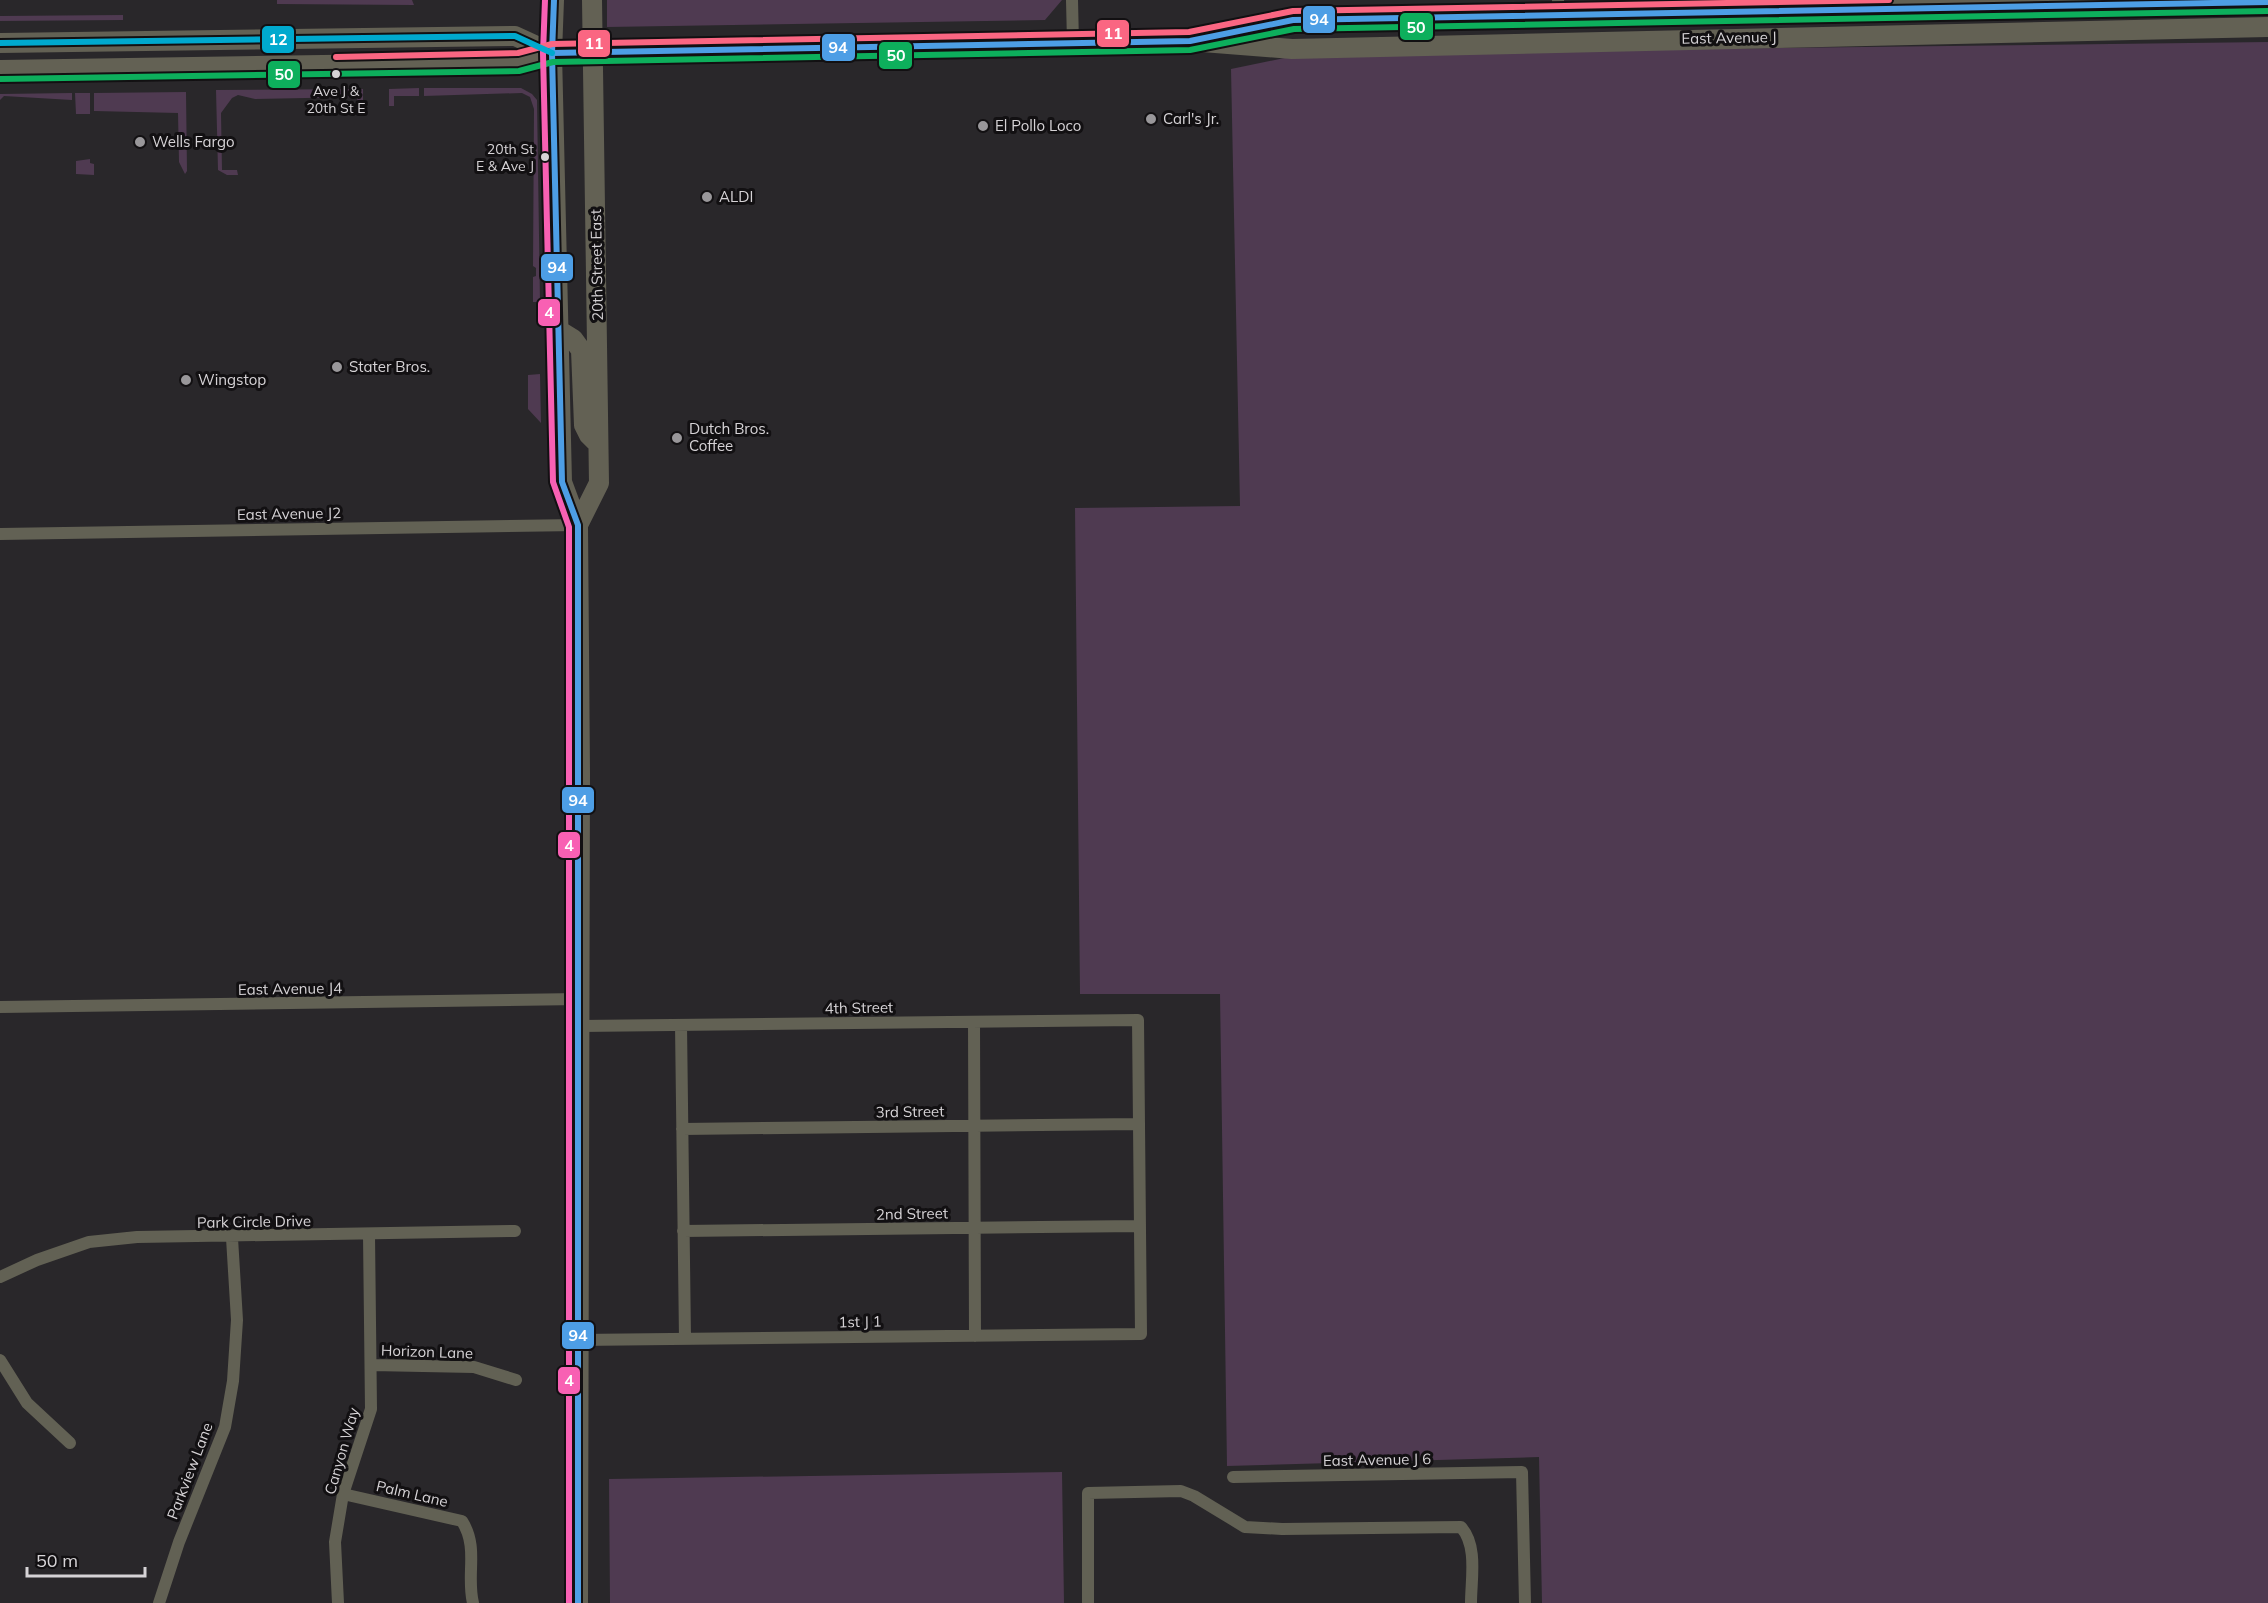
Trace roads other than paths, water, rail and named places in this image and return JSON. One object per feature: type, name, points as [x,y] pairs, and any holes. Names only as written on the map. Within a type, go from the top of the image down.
[{"type":"main road","name":"20th Street East","points":[[554,0],[552,53],[562,482],[578,525],[580,999],[578,1603]]},
{"type":"main road","name":"20th Street East","points":[[578,525],[599,483],[592,0]]},
{"type":"main road","name":"East Avenue J","points":[[1190,41],[1293,20],[1559,7],[2268,2]]},
{"type":"main road","name":"East Avenue J","points":[[0,70],[519,62],[552,53],[1073,42],[1190,41],[1292,49],[2268,27]]},
{"type":"main road","name":"East Avenue J","points":[[0,43],[515,36],[552,53]]},
{"type":"main road","points":[[201,67],[206,60],[231,52],[320,48],[362,37]]},
{"type":"main road","points":[[0,61],[17,57],[156,54],[185,48],[192,41]]},
{"type":"main road","points":[[560,331],[573,339],[581,350],[584,424],[598,444]]},
{"type":"street","points":[[1072,0],[1073,42]]},
{"type":"street","name":"East Avenue J2","points":[[0,534],[578,525]]},
{"type":"street","name":"East Avenue J4","points":[[0,1007],[580,999]]},
{"type":"street","name":"4th Street","points":[[580,1026],[1138,1020],[1139,1124]]},
{"type":"street","points":[[974,1022],[975,1336]]},
{"type":"street","points":[[681,1025],[685,1339]]},
{"type":"street","points":[[1139,1124],[1140,1226]]},
{"type":"street","name":"3rd Street","points":[[682,1129],[1139,1124]]},
{"type":"street","name":"1st J 1","points":[[578,1340],[1141,1334],[1140,1226]]},
{"type":"street","name":"2nd Street","points":[[683,1232],[1140,1226]]},
{"type":"street","name":"Park Circle Drive","points":[[0,1277],[37,1260],[89,1242],[136,1238],[515,1232]]},
{"type":"street","name":"Canyon Way","points":[[338,1603],[335,1542],[343,1494],[371,1409],[369,1235]]},
{"type":"street","name":"Parkview Lane","points":[[159,1603],[179,1542],[225,1427],[233,1381],[237,1320],[232,1238]]},
{"type":"street","points":[[0,1360],[27,1403],[70,1443]]},
{"type":"street","name":"Horizon Lane","points":[[372,1365],[474,1367],[516,1380]]},
{"type":"street","name":"East Avenue J 6","points":[[1233,1478],[1522,1472],[1525,1603]]},
{"type":"street","points":[[1088,1603],[1088,1493],[1180,1491],[1194,1496],[1245,1527],[1282,1529],[1461,1527],[1468,1535],[1472,1554],[1471,1603]]},
{"type":"street","name":"Palm Lane","points":[[343,1494],[462,1521],[469,1533],[472,1549],[471,1595],[473,1603]]},
{"type":"place","name":"Ave J & 20th St E","points":[[336,74]]},
{"type":"place","name":"Carl's Jr.","points":[[1151,119]]},
{"type":"place","name":"El Pollo Loco","points":[[983,126]]},
{"type":"place","name":"Wells Fargo","points":[[140,142]]},
{"type":"place","name":"20th St E & Ave J","points":[[545,157]]},
{"type":"place","name":"ALDI","points":[[707,197]]},
{"type":"place","name":"Stater Bros.","points":[[337,367]]},
{"type":"place","name":"Wingstop","points":[[186,380]]},
{"type":"place","name":"Dutch Bros. Coffee","points":[[677,438]]}]
